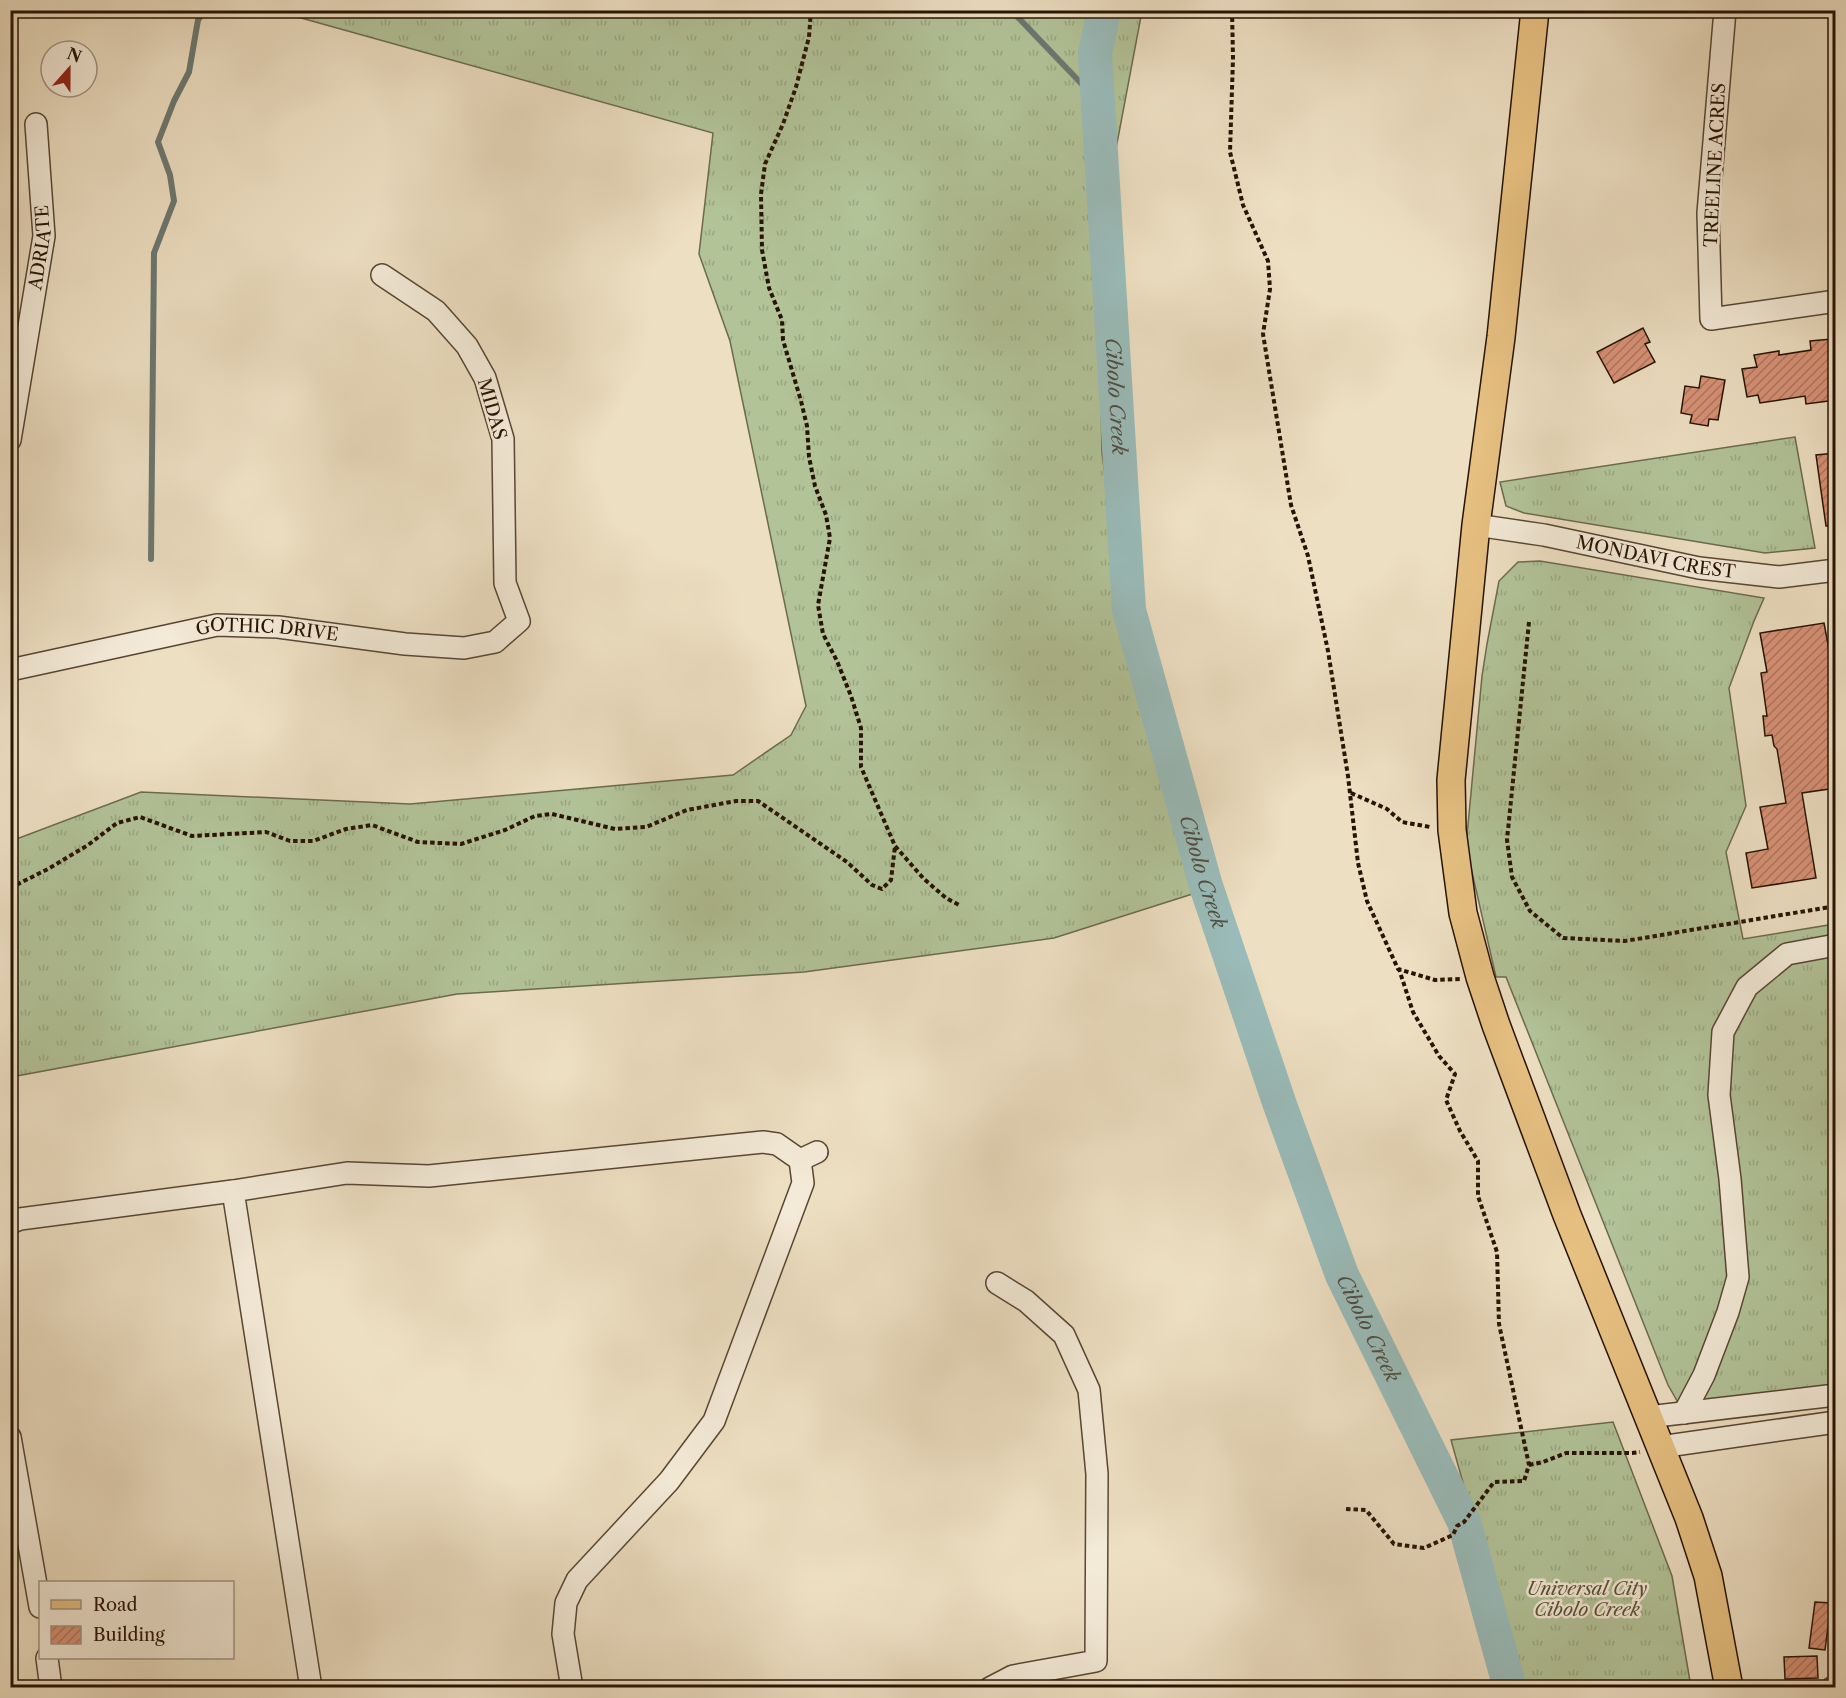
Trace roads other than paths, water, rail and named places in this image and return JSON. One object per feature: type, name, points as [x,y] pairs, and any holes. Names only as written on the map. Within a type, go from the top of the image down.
[{"type":"main road","points":[[1535,10],[1501,337],[1476,525],[1451,780],[1452,830],[1463,913],[1480,977],[1567,1215],[1689,1518],[1708,1576],[1729,1688]]},
{"type":"street","name":"TREELINE ACRES","points":[[1725,10],[1708,213],[1711,319],[1836,301]]},
{"type":"street","name":"ADRIATE","points":[[10,440],[44,236],[36,124]]},
{"type":"street","name":"MIDAS","points":[[382,275],[436,311],[467,346],[485,378],[503,439],[505,583],[519,621]]},
{"type":"street","name":"MONDAVI CREST","points":[[1476,525],[1544,536],[1699,568],[1779,577],[1836,570]]},
{"type":"street","name":"GOTHIC DRIVE","points":[[10,670],[217,625],[278,627],[405,644],[464,648],[495,642],[519,621]]},
{"type":"street","points":[[1684,1413],[1704,1375],[1728,1312],[1738,1277],[1730,1179],[1719,1095],[1723,1032],[1747,987],[1787,954],[1836,945]]},
{"type":"street","points":[[10,1222],[347,1173],[429,1176],[763,1142],[777,1144],[808,1156],[803,1183],[714,1421],[669,1481],[577,1580],[566,1603],[563,1634],[572,1688]]},
{"type":"street","points":[[232,1191],[311,1688]]},
{"type":"street","points":[[990,1688],[1013,1676],[1096,1661],[1097,1619],[1097,1474],[1089,1390],[1064,1335],[1026,1301],[997,1283]]},
{"type":"street","points":[[1648,1417],[1836,1395]]},
{"type":"street","points":[[1660,1447],[1836,1422]]},
{"type":"street","points":[[10,1437],[39,1601]]},
{"type":"street","points":[[47,1659],[51,1688]]},
{"type":"waterway","points":[[151,559],[154,253],[174,201],[170,175],[158,142],[174,101],[189,72],[198,20],[205,10]]},
{"type":"waterway","points":[[1011,10],[1100,103]]},
{"type":"waterway","name":"Cibolo Creek","points":[[1104,10],[1095,54],[1129,610],[1206,886],[1280,1105],[1342,1275],[1464,1522],[1510,1688]]},
{"type":"park label","name":"Universal City Cibolo Creek","points":[[1587,1599]]}]
